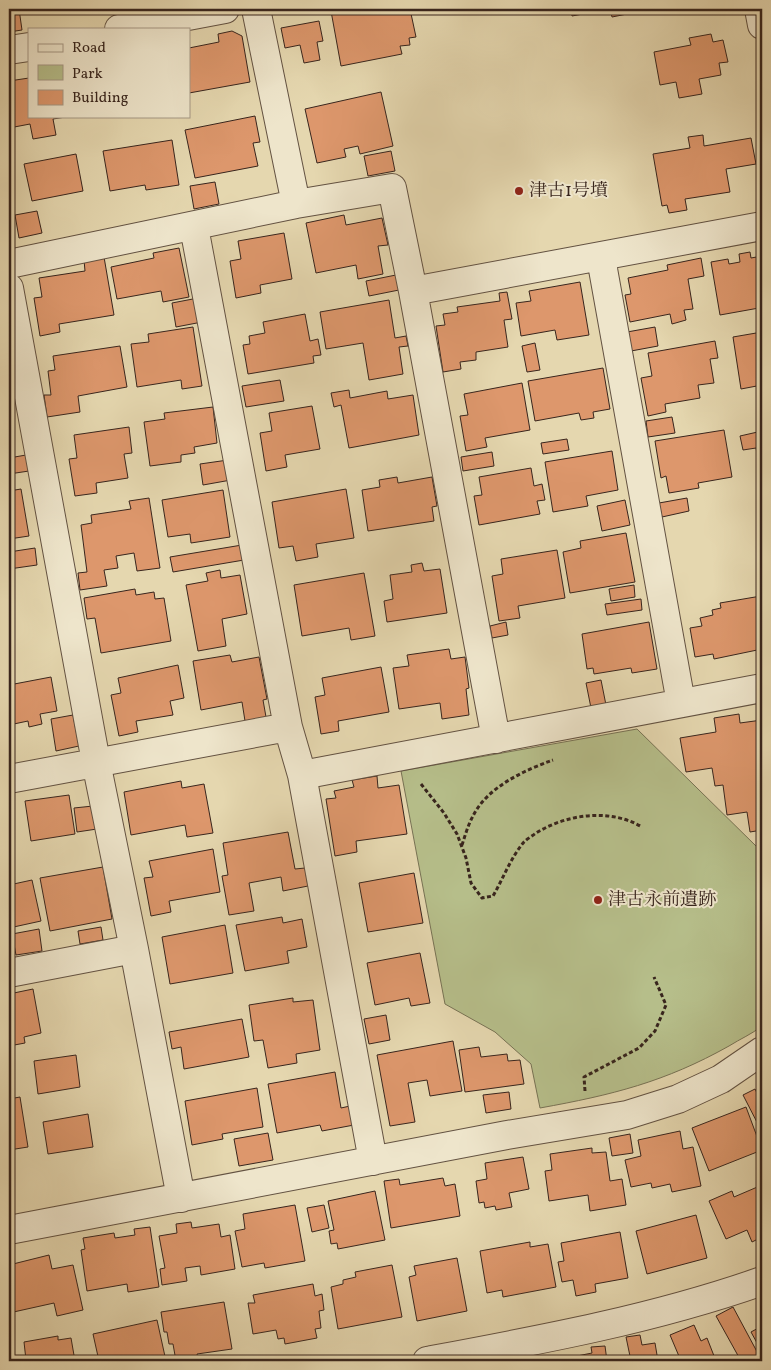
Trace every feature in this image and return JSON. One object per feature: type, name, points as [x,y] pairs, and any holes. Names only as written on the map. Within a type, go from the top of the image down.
[{"type":"street","points":[[127,21],[225,9]]},
{"type":"street","points":[[256,9],[296,204]]},
{"type":"street","points":[[759,9],[762,25]]},
{"type":"street","points":[[9,50],[28,46]]},
{"type":"street","points":[[9,264],[194,227],[296,204],[392,188],[414,291],[496,739]]},
{"type":"street","points":[[414,291],[600,258],[762,226]]},
{"type":"street","points":[[194,227],[288,727],[302,774],[373,1161]]},
{"type":"street","points":[[600,258],[681,703]]},
{"type":"street","points":[[9,288],[96,762],[134,949],[181,1198]]},
{"type":"street","points":[[302,774],[762,688]]},
{"type":"street","points":[[9,779],[288,727]]},
{"type":"street","points":[[9,973],[134,949]]},
{"type":"street","points":[[9,1230],[373,1161],[627,1116],[678,1100],[721,1079],[762,1051]]},
{"type":"street","points":[[427,1361],[551,1338],[700,1302],[762,1281]]},
{"type":"path","points":[[398,757],[444,812],[461,846],[471,883],[482,898],[494,896],[524,841],[549,826],[573,817],[605,816],[629,819],[642,827]]},
{"type":"path","points":[[461,846],[474,815],[494,791],[523,771],[556,760]]},
{"type":"path","points":[[587,1122],[584,1077],[639,1048],[656,1031],[666,1005],[654,977]]},
{"type":"green space","points":[[637,729],[756,846],[762,845],[762,1026],[729,1046],[683,1069],[660,1078],[638,1086],[591,1098],[540,1108],[531,1064],[495,1032],[445,1004],[401,771]]},
{"type":"building","points":[[9,9],[19,9],[22,30],[9,32]]},
{"type":"building","points":[[359,9],[359,11],[410,9],[416,37],[409,38],[410,45],[400,46],[402,54],[341,66],[331,11]]},
{"type":"building","points":[[571,9],[610,9],[572,16]]},
{"type":"building","points":[[610,9],[647,9],[647,10],[612,17]]},
{"type":"building","points":[[319,21],[323,41],[317,42],[320,60],[304,63],[300,45],[285,48],[281,28]]},
{"type":"building","points":[[232,31],[242,36],[250,82],[190,93],[190,48],[219,42],[218,34]]},
{"type":"building","points":[[711,34],[713,42],[723,40],[728,62],[719,63],[721,75],[699,79],[702,94],[679,98],[676,82],[660,85],[654,52],[691,45],[689,38]]},
{"type":"building","points":[[28,78],[28,118],[59,118],[53,119],[56,135],[33,139],[30,124],[9,128],[9,81]]},
{"type":"building","points":[[381,92],[393,146],[360,154],[358,146],[344,149],[346,157],[317,163],[305,109]]},
{"type":"building","points":[[255,116],[260,142],[253,143],[258,166],[195,178],[185,130]]},
{"type":"building","points":[[703,135],[704,146],[751,138],[756,164],[726,169],[730,192],[685,199],[687,210],[669,213],[667,205],[662,206],[653,154],[690,148],[688,137]]},
{"type":"building","points":[[172,140],[179,185],[146,190],[145,185],[110,191],[103,151]]},
{"type":"building","points":[[391,151],[395,171],[368,176],[364,156]]},
{"type":"building","points":[[76,154],[83,191],[32,201],[24,164]]},
{"type":"building","points":[[215,182],[219,204],[194,209],[190,186]]},
{"type":"building","points":[[9,203],[13,230],[9,231]]},
{"type":"building","points":[[37,211],[42,233],[19,238],[15,215]]},
{"type":"building","points":[[344,215],[346,225],[382,218],[388,245],[378,246],[383,274],[358,279],[356,265],[316,273],[306,223]]},
{"type":"building","points":[[284,233],[292,279],[260,285],[261,293],[236,298],[230,261],[241,259],[238,241]]},
{"type":"building","points":[[179,248],[189,297],[163,302],[161,291],[117,299],[111,267],[154,258],[153,253]]},
{"type":"building","points":[[750,252],[751,258],[762,256],[762,300],[758,301],[759,308],[720,315],[711,262],[728,259],[729,264],[740,262],[739,254]]},
{"type":"building","points":[[104,257],[114,315],[59,324],[60,332],[40,336],[34,298],[42,297],[39,278],[85,271],[84,260]]},
{"type":"building","points":[[701,258],[704,276],[688,279],[693,309],[684,310],[686,320],[672,324],[670,314],[630,322],[625,295],[631,294],[628,278],[668,270],[667,265]]},
{"type":"building","points":[[396,275],[399,290],[369,296],[366,281]]},
{"type":"building","points":[[580,282],[589,335],[557,340],[555,330],[521,336],[516,303],[531,301],[529,291]]},
{"type":"building","points":[[507,292],[512,319],[504,320],[508,347],[476,352],[476,360],[460,362],[461,369],[443,372],[436,326],[445,325],[443,314],[458,312],[457,307],[500,301],[499,293]]},
{"type":"building","points":[[198,298],[202,322],[176,327],[172,303]]},
{"type":"building","points":[[389,300],[395,338],[406,336],[408,346],[399,347],[403,374],[369,380],[363,343],[326,349],[320,312]]},
{"type":"building","points":[[305,314],[310,341],[318,339],[321,355],[313,356],[314,363],[248,374],[243,345],[250,344],[249,336],[265,333],[263,322]]},
{"type":"building","points":[[193,327],[202,386],[182,389],[181,380],[137,387],[131,344],[149,342],[148,334]]},
{"type":"building","points":[[655,327],[658,346],[631,351],[627,332]]},
{"type":"building","points":[[762,332],[762,385],[741,389],[733,337]]},
{"type":"building","points":[[715,341],[718,358],[710,359],[714,383],[698,385],[700,398],[665,404],[666,412],[648,416],[641,378],[652,376],[648,353]]},
{"type":"building","points":[[535,343],[540,370],[527,372],[522,346]]},
{"type":"building","points":[[120,346],[127,387],[78,396],[80,412],[47,417],[44,395],[51,395],[48,371],[55,370],[53,356]]},
{"type":"building","points":[[603,368],[610,409],[593,412],[594,418],[581,420],[579,413],[535,421],[528,381]]},
{"type":"building","points":[[280,380],[284,401],[246,407],[242,386]]},
{"type":"building","points":[[522,383],[530,430],[485,438],[487,447],[466,451],[460,416],[468,415],[464,394]]},
{"type":"building","points":[[349,390],[350,398],[387,391],[388,399],[413,395],[419,435],[349,448],[341,405],[334,407],[331,393]]},
{"type":"building","points":[[312,406],[320,449],[285,455],[287,467],[266,471],[260,433],[272,431],[269,413]]},
{"type":"building","points":[[213,407],[217,443],[194,447],[195,453],[181,455],[181,462],[150,466],[144,422],[165,419],[164,413]]},
{"type":"building","points":[[672,417],[675,433],[648,437],[646,421]]},
{"type":"building","points":[[129,427],[132,453],[124,454],[128,478],[96,483],[97,493],[75,496],[69,459],[77,458],[74,435]]},
{"type":"building","points":[[724,430],[732,477],[698,483],[699,488],[669,493],[666,476],[661,478],[655,441]]},
{"type":"building","points":[[762,431],[761,475],[756,448],[743,450],[740,436]]},
{"type":"building","points":[[567,439],[569,450],[543,454],[541,443]]},
{"type":"building","points":[[612,451],[618,490],[586,496],[588,506],[553,512],[545,462]]},
{"type":"building","points":[[492,452],[494,466],[463,471],[461,457]]},
{"type":"building","points":[[26,455],[29,471],[9,474],[9,458]]},
{"type":"building","points":[[228,460],[231,480],[203,485],[200,464]]},
{"type":"building","points":[[531,468],[534,486],[542,484],[545,500],[537,501],[540,514],[479,525],[474,496],[482,495],[479,477]]},
{"type":"building","points":[[397,477],[398,483],[432,477],[437,506],[432,507],[434,521],[368,531],[362,490],[380,487],[379,480]]},
{"type":"building","points":[[21,489],[29,536],[9,539],[9,491]]},
{"type":"building","points":[[346,489],[354,538],[316,544],[318,557],[296,561],[293,546],[279,548],[272,502]]},
{"type":"building","points":[[223,490],[230,537],[191,543],[190,534],[168,537],[162,500]]},
{"type":"building","points":[[149,498],[160,568],[137,571],[134,553],[116,556],[118,568],[104,570],[107,586],[80,590],[78,573],[87,572],[81,525],[92,523],[91,515],[131,509],[129,501]]},
{"type":"building","points":[[687,498],[689,511],[662,517],[659,503]]},
{"type":"building","points":[[625,500],[630,525],[602,531],[597,506]]},
{"type":"building","points":[[762,523],[762,546],[758,524]]},
{"type":"building","points":[[626,533],[635,582],[570,593],[563,552],[581,548],[580,541]]},
{"type":"building","points":[[242,545],[244,560],[173,572],[170,557]]},
{"type":"building","points":[[35,548],[37,565],[9,569],[9,552]]},
{"type":"building","points":[[557,550],[565,598],[518,606],[520,618],[499,621],[492,576],[503,574],[501,559]]},
{"type":"building","points":[[422,563],[424,571],[440,569],[447,613],[387,622],[384,601],[393,599],[390,575],[412,572],[411,565]]},
{"type":"building","points":[[220,570],[221,578],[240,575],[247,614],[222,619],[226,646],[198,651],[186,585],[208,581],[206,573]]},
{"type":"building","points":[[364,573],[375,636],[351,640],[349,628],[302,636],[294,585]]},
{"type":"building","points":[[634,585],[635,597],[611,601],[609,589]]},
{"type":"building","points":[[135,589],[136,595],[154,592],[155,599],[164,598],[171,641],[101,653],[95,618],[87,619],[84,598]]},
{"type":"building","points":[[761,596],[762,649],[714,659],[713,654],[695,657],[690,628],[702,626],[700,618],[713,615],[712,610],[721,608],[720,603]]},
{"type":"building","points":[[641,599],[642,610],[607,615],[605,604]]},
{"type":"building","points":[[506,622],[508,635],[492,638],[490,626]]},
{"type":"building","points":[[649,622],[657,669],[632,673],[631,668],[594,674],[593,668],[587,669],[582,634]]},
{"type":"building","points":[[449,649],[451,659],[465,657],[469,688],[466,689],[469,715],[442,719],[440,703],[399,709],[393,668],[409,666],[407,655]]},
{"type":"building","points":[[230,655],[232,662],[259,657],[267,699],[263,700],[266,717],[245,721],[242,702],[201,710],[193,661]]},
{"type":"building","points":[[178,665],[184,698],[170,701],[173,715],[136,721],[138,732],[119,736],[111,695],[121,693],[118,678]]},
{"type":"building","points":[[381,667],[389,712],[338,721],[339,731],[321,734],[315,697],[325,695],[322,678]]},
{"type":"building","points":[[51,677],[57,711],[40,714],[42,724],[29,727],[28,721],[9,725],[9,685]]},
{"type":"building","points":[[601,680],[606,705],[591,708],[586,683]]},
{"type":"building","points":[[739,714],[740,723],[762,720],[762,830],[750,832],[747,812],[727,815],[723,785],[715,786],[712,768],[686,772],[680,738],[716,732],[714,718]]},
{"type":"building","points":[[73,715],[79,746],[56,751],[51,719]]},
{"type":"building","points":[[377,776],[378,788],[399,785],[407,834],[356,841],[357,852],[335,856],[326,799],[336,798],[334,791],[354,787],[352,780]]},
{"type":"building","points":[[181,781],[182,788],[204,784],[213,833],[187,837],[185,825],[131,835],[124,792]]},
{"type":"building","points":[[69,795],[75,834],[31,841],[25,801]]},
{"type":"building","points":[[93,806],[97,829],[77,832],[74,808]]},
{"type":"building","points":[[288,832],[295,869],[305,868],[308,886],[283,891],[281,877],[249,883],[254,911],[229,915],[222,876],[228,875],[223,843]]},
{"type":"building","points":[[213,849],[220,892],[169,901],[171,912],[151,916],[144,878],[153,877],[149,861]]},
{"type":"building","points":[[103,867],[112,919],[50,931],[40,878]]},
{"type":"building","points":[[414,873],[423,923],[368,932],[359,883]]},
{"type":"building","points":[[32,880],[41,921],[9,928],[9,885]]},
{"type":"building","points":[[282,917],[283,923],[302,919],[307,947],[287,951],[289,963],[245,971],[236,925]]},
{"type":"building","points":[[225,925],[233,973],[170,984],[162,937]]},
{"type":"building","points":[[101,927],[103,940],[80,944],[78,931]]},
{"type":"building","points":[[39,929],[42,951],[16,955],[12,934]]},
{"type":"building","points":[[420,953],[430,1003],[411,1006],[409,998],[375,1005],[367,963]]},
{"type":"building","points":[[33,989],[41,1033],[24,1037],[25,1043],[9,1046],[9,994]]},
{"type":"building","points":[[293,998],[293,1002],[313,1000],[320,1050],[296,1054],[297,1063],[268,1068],[263,1040],[254,1041],[249,1005]]},
{"type":"building","points":[[386,1015],[390,1040],[369,1044],[364,1019]]},
{"type":"building","points":[[242,1019],[249,1057],[184,1069],[181,1047],[172,1049],[169,1032]]},
{"type":"building","points":[[453,1041],[462,1091],[430,1096],[427,1080],[408,1083],[415,1122],[390,1126],[377,1055]]},
{"type":"building","points":[[479,1047],[481,1057],[507,1054],[508,1061],[520,1060],[524,1084],[465,1092],[459,1050]]},
{"type":"building","points":[[76,1055],[80,1087],[38,1094],[34,1061]]},
{"type":"building","points":[[335,1072],[341,1108],[350,1106],[354,1125],[322,1131],[320,1125],[277,1133],[268,1084]]},
{"type":"building","points":[[257,1088],[263,1127],[222,1134],[223,1139],[192,1145],[185,1101]]},
{"type":"building","points":[[755,1089],[762,1103],[762,1132],[743,1095]]},
{"type":"building","points":[[509,1092],[511,1109],[486,1113],[483,1095]]},
{"type":"building","points":[[20,1097],[28,1147],[9,1150],[9,1099]]},
{"type":"building","points":[[746,1107],[762,1150],[709,1171],[692,1128]]},
{"type":"building","points":[[88,1114],[93,1147],[48,1154],[43,1122]]},
{"type":"building","points":[[680,1131],[683,1149],[693,1147],[701,1186],[672,1192],[670,1184],[652,1188],[651,1183],[631,1187],[625,1160],[641,1156],[638,1140]]},
{"type":"building","points":[[268,1133],[273,1160],[239,1166],[234,1139]]},
{"type":"building","points":[[630,1134],[633,1153],[612,1156],[609,1138]]},
{"type":"building","points":[[592,1148],[592,1153],[606,1152],[610,1181],[622,1179],[626,1205],[590,1211],[588,1195],[549,1201],[545,1171],[552,1170],[550,1154]]},
{"type":"building","points":[[523,1157],[529,1189],[509,1193],[512,1207],[496,1210],[495,1206],[485,1208],[484,1202],[479,1203],[476,1181],[487,1179],[485,1163]]},
{"type":"building","points":[[443,1178],[445,1186],[455,1184],[460,1216],[391,1228],[384,1181],[399,1179],[400,1185]]},
{"type":"building","points":[[762,1185],[762,1237],[752,1242],[747,1230],[726,1239],[709,1201],[732,1191],[734,1197]]},
{"type":"building","points":[[375,1191],[385,1240],[338,1249],[337,1243],[331,1244],[329,1231],[334,1230],[328,1201]]},
{"type":"building","points":[[295,1205],[305,1261],[265,1268],[264,1263],[242,1267],[235,1231],[245,1229],[243,1214]]},
{"type":"building","points":[[324,1205],[329,1228],[312,1232],[307,1208]]},
{"type":"building","points":[[696,1215],[707,1258],[647,1274],[636,1231]]},
{"type":"building","points":[[191,1222],[192,1228],[219,1224],[221,1237],[230,1235],[235,1269],[201,1275],[200,1266],[185,1268],[187,1281],[162,1285],[160,1269],[165,1268],[159,1236],[177,1233],[176,1224]]},
{"type":"building","points":[[150,1227],[159,1287],[128,1292],[127,1284],[87,1291],[81,1250],[85,1249],[83,1238],[114,1233],[115,1238],[135,1235],[134,1229]]},
{"type":"building","points":[[620,1232],[628,1278],[595,1284],[596,1292],[576,1296],[573,1280],[562,1282],[558,1262],[564,1261],[561,1243]]},
{"type":"building","points":[[530,1242],[530,1247],[548,1244],[556,1287],[503,1297],[502,1290],[487,1293],[480,1251]]},
{"type":"building","points":[[49,1255],[52,1269],[73,1265],[83,1310],[57,1316],[54,1303],[9,1313],[9,1265]]},
{"type":"building","points":[[457,1258],[467,1311],[417,1321],[409,1277],[416,1275],[414,1266]]},
{"type":"building","points":[[392,1265],[402,1317],[338,1329],[331,1287],[343,1284],[343,1280],[356,1277],[355,1272]]},
{"type":"building","points":[[313,1284],[315,1296],[322,1294],[324,1310],[319,1311],[321,1328],[315,1329],[317,1338],[285,1344],[284,1338],[278,1339],[276,1330],[253,1334],[248,1303],[255,1303],[253,1295]]},
{"type":"building","points":[[224,1302],[232,1349],[197,1354],[199,1361],[176,1361],[173,1344],[169,1344],[167,1332],[164,1332],[161,1312]]},
{"type":"building","points":[[733,1307],[762,1361],[741,1361],[716,1316]]},
{"type":"building","points":[[157,1320],[166,1361],[99,1361],[93,1334]]},
{"type":"building","points":[[694,1325],[701,1341],[707,1338],[716,1361],[681,1361],[670,1335]]},
{"type":"building","points":[[762,1326],[762,1352],[751,1332]]},
{"type":"building","points":[[640,1335],[642,1345],[655,1343],[658,1361],[631,1361],[626,1337]]},
{"type":"building","points":[[58,1336],[58,1340],[71,1338],[75,1361],[21,1361],[26,1360],[24,1342]]},
{"type":"building","points":[[605,1346],[607,1361],[578,1361],[577,1356],[592,1353],[591,1347]]},
{"type":"place","name":"津古1号墳","points":[[519,191]]},
{"type":"place","name":"津古永前遺跡","points":[[598,900]]}]
